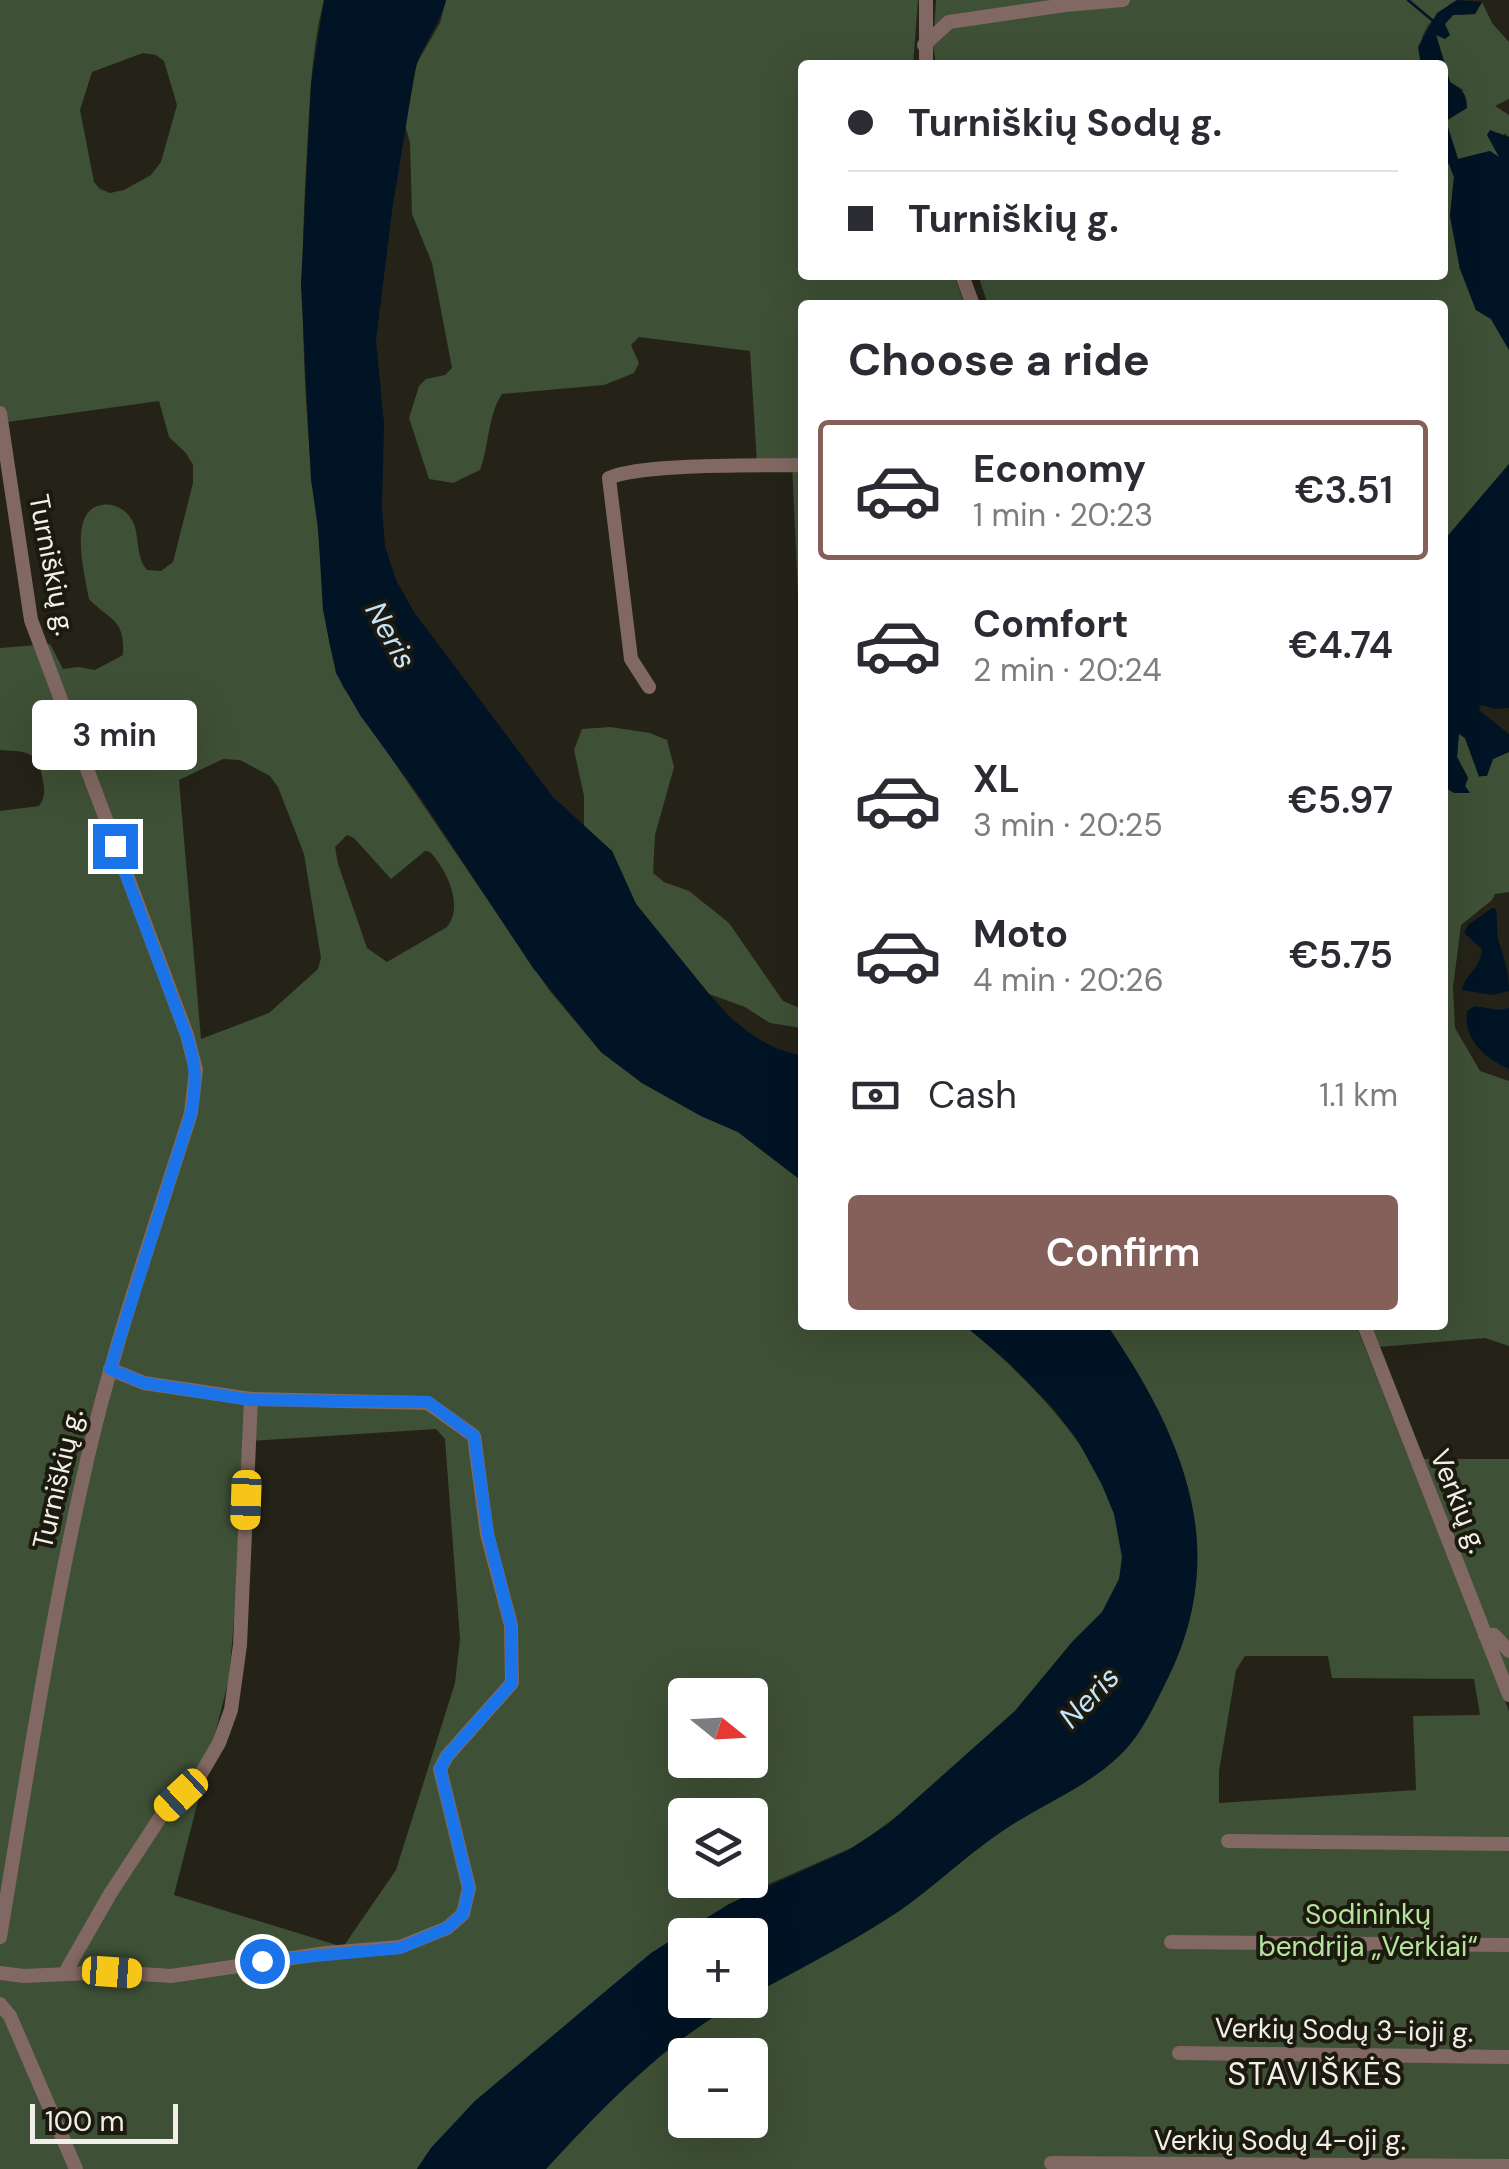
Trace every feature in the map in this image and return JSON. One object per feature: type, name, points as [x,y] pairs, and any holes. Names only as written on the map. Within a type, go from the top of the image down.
[{"type":"street","points":[[927,0],[949,22]]},
{"type":"street","points":[[926,60],[927,0]]},
{"type":"street","points":[[924,45],[949,22],[1066,4],[1124,0]]},
{"type":"street","name":"Turniškių g.","points":[[0,413],[31,620],[186,1034],[196,1070],[191,1113],[110,1369],[66,1551],[0,1937]]},
{"type":"street","points":[[649,687],[631,659],[609,478],[680,469],[798,465]]},
{"type":"street","name":"Verkių g.","points":[[1366,1330],[1509,1695]]},
{"type":"street","points":[[0,1973],[171,1976],[230,1965],[400,1948],[447,1928],[466,1908],[469,1888],[440,1769],[512,1683],[511,1625],[488,1534],[474,1436],[428,1402],[251,1400],[144,1383],[110,1369]]},
{"type":"street","points":[[66,1972],[110,1894],[165,1810],[198,1780],[231,1710],[240,1645],[251,1400]]},
{"type":"street","points":[[1486,1635],[1494,1635],[1509,1651]]},
{"type":"street","points":[[1228,1841],[1509,1844]]},
{"type":"street","points":[[1171,1942],[1509,1946]]},
{"type":"street","points":[[0,2004],[10,2016],[76,2169]]},
{"type":"street","name":"Verkių Sodų 3-ioji g.","points":[[1179,2053],[1509,2057]]},
{"type":"street","name":"Verkių Sodų 4-oji g.","points":[[1051,2164],[1509,2166]]},
{"type":"green space","points":[[0,0],[324,0],[309,113],[303,337],[324,606],[330,647],[343,687],[549,990],[601,1052],[642,1083],[738,1132],[798,1178],[798,1330],[970,1330],[1017,1373],[1071,1433],[1111,1501],[1121,1536],[1120,1576],[1102,1613],[1073,1641],[1015,1711],[900,1814],[858,1845],[768,1884],[768,1798],[668,1798],[668,1898],[741,1898],[706,1918],[668,1918],[668,1942],[475,2101],[417,2169],[0,2169],[0,811],[39,806],[44,791],[35,758],[0,750],[0,648],[50,644],[63,669],[95,670],[123,655],[119,627],[89,599],[81,530],[91,509],[110,505],[121,509],[133,523],[147,570],[161,571],[173,562],[193,483],[193,465],[169,437],[159,401],[0,423]],"holes":[[[143,53],[164,61],[177,105],[161,162],[151,175],[110,193],[94,182],[80,110],[92,72]],[[223,759],[240,760],[270,776],[278,787],[304,854],[321,958],[318,969],[269,1013],[201,1039],[179,780]],[[347,835],[391,879],[425,851],[430,852],[442,868],[454,899],[447,927],[387,962],[367,948],[338,864],[335,847]],[[436,1429],[445,1439],[460,1639],[455,1683],[396,1870],[343,1947],[174,1895],[229,1679],[249,1441]]]},
{"type":"green space","points":[[446,0],[918,0],[913,60],[798,60],[798,280],[956,280],[963,300],[798,300],[798,595],[792,464],[757,464],[750,351],[639,337],[631,345],[639,363],[634,373],[604,385],[502,394],[480,470],[453,483],[429,479],[409,418],[419,386],[452,368],[432,263],[412,214],[410,143],[405,125],[417,63],[440,23]]},
{"type":"green space","points":[[936,0],[1457,0],[1427,27],[1421,60],[935,60]]},
{"type":"green space","points":[[1482,2],[1492,23],[1509,42],[1509,99],[1495,106],[1509,115],[1509,137],[1504,133],[1501,160],[1490,151],[1458,159],[1448,127],[1448,117],[1463,90],[1450,82],[1448,60],[1444,60],[1436,34],[1453,15],[1475,14]]},
{"type":"green space","points":[[1448,163],[1454,177],[1450,216],[1460,269],[1476,310],[1491,319],[1509,350],[1509,464],[1448,536],[1448,300],[986,300],[980,280],[1448,280]]},
{"type":"green space","points":[[610,727],[650,733],[667,740],[674,767],[655,835],[653,873],[664,882],[689,891],[729,923],[783,1001],[798,1007],[798,1027],[770,1023],[745,1007],[709,994],[636,904],[612,851],[584,827],[584,796],[574,750],[582,729]]},
{"type":"green space","points":[[1458,733],[1465,738],[1479,777],[1487,775],[1493,759],[1509,752],[1509,892],[1495,894],[1461,925],[1453,987],[1455,1028],[1480,1071],[1509,1081],[1509,1346],[1485,1338],[1378,1347],[1371,1330],[1448,1330],[1448,788],[1469,792],[1465,786],[1468,778],[1457,757]]},
{"type":"green space","name":"Sodininkų bendrija „Verkiai“","points":[[1110,1330],[1358,1330],[1509,1711],[1509,2169],[546,2169],[614,2098],[668,2050],[668,2138],[768,2138],[768,2038],[683,2038],[712,2018],[768,2018],[768,1986],[884,1921],[1004,1830],[1093,1777],[1134,1739],[1162,1689],[1186,1630],[1196,1583],[1197,1538],[1190,1495],[1176,1453],[1134,1368]],"holes":[[[1245,1656],[1328,1656],[1332,1678],[1474,1679],[1480,1715],[1413,1716],[1416,1790],[1219,1803],[1219,1771],[1236,1670]]]},
{"type":"green space","points":[[1421,1459],[1509,1459],[1509,1679]]},
{"type":"water","name":"Neris","points":[[324,0],[446,0],[415,70],[376,341],[384,423],[385,546],[396,580],[414,612],[553,797],[612,851],[636,904],[709,994],[755,1037],[798,1055],[798,1178],[738,1132],[642,1083],[601,1052],[533,968],[422,800],[360,715],[336,673],[323,610],[311,480],[301,285],[311,84]]},
{"type":"water","points":[[1457,0],[1482,2],[1475,14],[1453,15],[1445,24],[1450,35],[1445,39],[1436,35],[1443,60],[1420,60],[1418,47],[1437,13]]},
{"type":"water","points":[[1448,75],[1461,90],[1467,108],[1448,120]]},
{"type":"water","points":[[1448,127],[1458,159],[1490,151],[1499,157],[1487,135],[1490,130],[1509,137],[1509,350],[1491,319],[1476,310],[1460,269],[1450,216],[1454,177],[1449,164]]},
{"type":"water","points":[[1509,464],[1509,708],[1481,705],[1479,710],[1509,734],[1509,752],[1493,759],[1487,776],[1479,776],[1465,738],[1459,734],[1457,757],[1468,778],[1465,786],[1470,793],[1448,789],[1448,536]]},
{"type":"water","points":[[1496,909],[1509,991],[1493,995],[1462,990],[1479,962],[1482,949],[1464,933],[1468,925]]},
{"type":"water","points":[[1475,1006],[1509,1008],[1509,1069],[1484,1053],[1472,1039],[1467,1011]]},
{"type":"water","name":"Neris","points":[[970,1330],[1110,1330],[1159,1411],[1191,1499],[1197,1544],[1195,1590],[1185,1637],[1164,1686],[1139,1732],[1106,1768],[998,1834],[902,1909],[768,1986],[768,1918],[707,1918],[742,1898],[768,1898],[768,1886],[847,1851],[888,1824],[1015,1711],[1102,1612],[1119,1579],[1122,1557],[1114,1514],[1077,1439],[1052,1407]]},
{"type":"water","points":[[668,1942],[668,2018],[712,2018],[683,2038],[668,2038],[668,2050],[614,2098],[546,2169],[417,2169],[475,2101]]},
{"type":"waterway","points":[[1408,0],[1432,20]]},
{"type":"district","name":"STAVIŠKĖS","points":[[1316,2074]]},
{"type":"route","points":[[115,846],[186,1034],[196,1082],[191,1113],[110,1369],[144,1383],[251,1400],[428,1402],[474,1436],[488,1534],[511,1625],[512,1683],[440,1769],[469,1888],[463,1914],[447,1928],[400,1948],[262,1961]]}]
